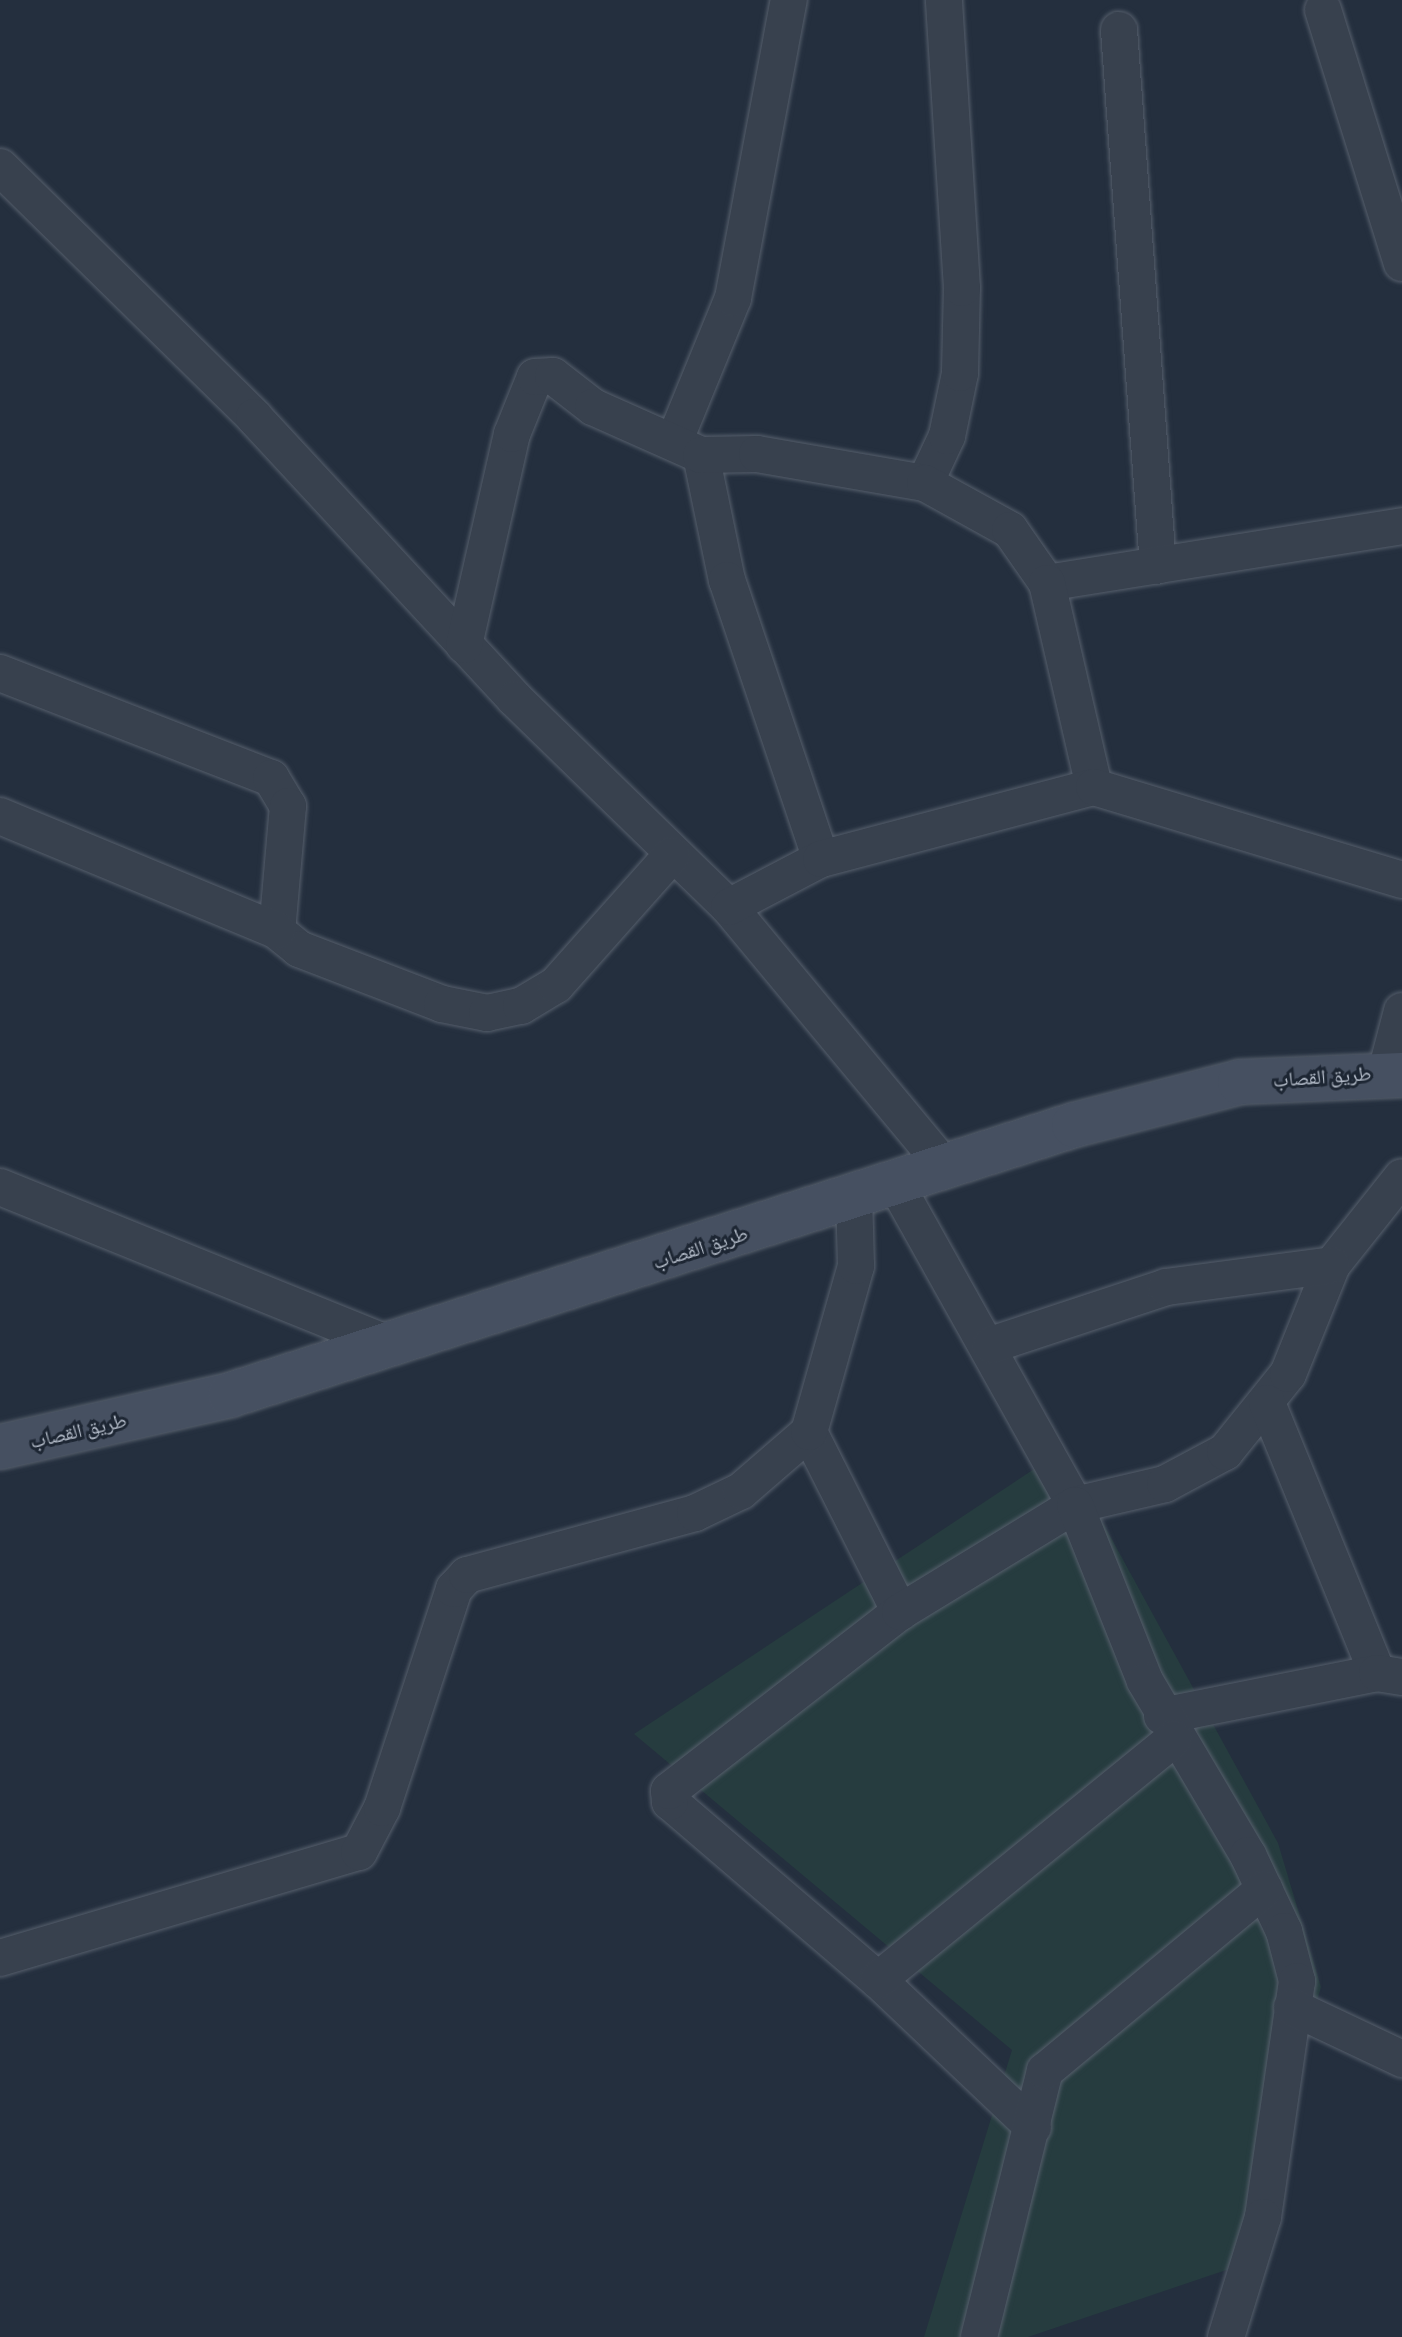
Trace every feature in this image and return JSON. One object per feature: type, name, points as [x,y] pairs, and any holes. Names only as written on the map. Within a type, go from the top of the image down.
[{"type":"main road","name":"طريق القصاب","points":[[0,1447],[230,1395],[943,1165],[1240,1082],[1394,1074]]},
{"type":"street","points":[[789,0],[733,298],[687,448],[727,580],[821,859]]},
{"type":"street","points":[[925,483],[947,436],[960,373],[961,273],[944,0]]},
{"type":"street","points":[[1323,10],[1402,263]]},
{"type":"street","points":[[1119,30],[1158,566]]},
{"type":"street","points":[[0,167],[254,417],[464,645],[672,855],[729,907],[943,1165]]},
{"type":"street","points":[[464,645],[512,434],[535,377],[553,376],[593,407],[687,448],[805,460],[925,483],[1010,530],[1047,583],[1094,787]]},
{"type":"street","points":[[1047,583],[1402,526]]},
{"type":"street","points":[[0,673],[271,778],[288,806],[277,931]]},
{"type":"street","points":[[729,907],[821,859],[1094,787],[1402,880]]},
{"type":"street","points":[[0,816],[277,931],[314,955],[487,1013],[521,1006],[556,985],[672,855]]},
{"type":"street","points":[[1394,1074],[1402,1011]]},
{"type":"street","points":[[1033,2127],[878,1980],[669,1796],[900,1612],[1075,1505],[1165,1484],[1225,1452],[1288,1374],[1332,1265],[1402,1177]]},
{"type":"street","points":[[894,1181],[991,1345],[1075,1505],[1168,1727],[1264,1889],[1297,1981],[1263,2217],[1226,2337]]},
{"type":"street","points":[[0,1187],[392,1345]]},
{"type":"street","points":[[0,1958],[359,1852],[382,1808],[454,1589],[467,1575],[695,1513],[741,1491],[809,1432],[856,1266],[854,1196]]},
{"type":"street","points":[[991,1345],[1166,1287],[1332,1265]]},
{"type":"street","points":[[878,1980],[1168,1727],[1390,1675],[1267,1403]]},
{"type":"street","points":[[809,1432],[900,1612]]},
{"type":"street","points":[[979,2337],[1053,2059],[1264,1889]]},
{"type":"street","points":[[1292,2007],[1402,2059]]},
{"type":"green space","points":[[1063,1450],[1278,1843],[1321,1987],[1241,2265],[1028,2337],[924,2337],[1012,2050],[634,1734]]}]
